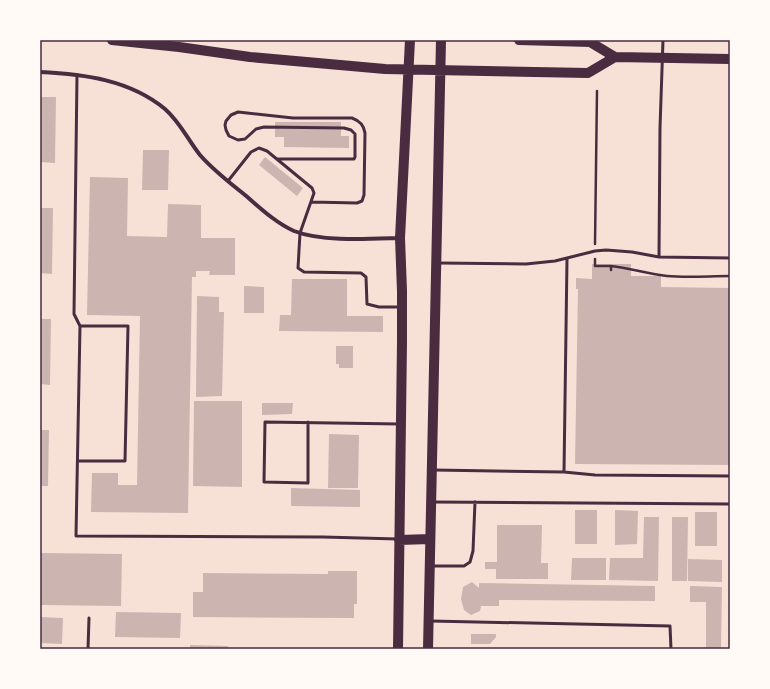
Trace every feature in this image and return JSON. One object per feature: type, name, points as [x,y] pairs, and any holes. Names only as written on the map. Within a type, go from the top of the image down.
[{"type":"main road","points":[[112,40],[179,47],[250,57],[408,70],[588,73],[615,57]]},
{"type":"main road","points":[[398,649],[402,424],[402,307],[400,238],[410,40]]},
{"type":"main road","points":[[428,649],[441,40]]},
{"type":"main road","points":[[519,40],[590,42],[615,57],[730,59]]},
{"type":"main road","points":[[399,540],[430,539]]},
{"type":"street","points":[[40,72],[77,75],[107,80],[141,93],[166,109],[182,128],[201,156],[228,181],[271,216],[292,230],[316,236],[339,238],[400,238]]},
{"type":"lane","points":[[659,257],[663,40]]},
{"type":"lane","points":[[77,75],[74,314],[80,326],[76,536],[324,537],[399,540]]},
{"type":"lane","points":[[277,159],[354,159],[355,134],[351,130],[344,128],[264,127],[256,129],[245,139],[238,140],[232,138],[227,133],[225,125],[229,118],[235,113],[241,112],[293,118],[352,118],[360,122],[365,133],[364,195],[362,201],[357,204],[311,202]]},
{"type":"lane","points":[[228,181],[251,152],[260,148],[264,149],[312,188],[314,193],[300,233],[298,268],[304,272],[361,273],[366,277],[367,304],[379,307],[402,307]]},
{"type":"lane","points":[[437,263],[526,264],[567,259],[595,251],[618,250],[659,257],[730,258]]},
{"type":"lane","points":[[564,472],[567,259]]},
{"type":"lane","points":[[78,461],[125,461],[128,326],[80,326]]},
{"type":"lane","points":[[308,422],[308,483],[264,482],[265,422],[308,422],[402,424]]},
{"type":"lane","points":[[432,470],[730,476]]},
{"type":"lane","points":[[431,502],[730,504]]},
{"type":"lane","points":[[430,566],[464,566],[470,562],[473,551],[474,502]]},
{"type":"lane","points":[[88,649],[89,618]]},
{"type":"lane","points":[[429,621],[670,626],[670,649]]},
{"type":"path","points":[[597,91],[595,266],[611,266],[668,276],[730,276]]},
{"type":"building","points":[[40,97],[56,97],[55,163],[40,162]]},
{"type":"building","points":[[275,122],[341,122],[341,136],[349,136],[349,148],[284,147],[284,137],[275,137]]},
{"type":"building","points":[[143,150],[169,150],[168,190],[142,190]]},
{"type":"building","points":[[265,157],[303,188],[297,196],[259,165]]},
{"type":"building","points":[[90,177],[128,178],[127,236],[167,237],[168,204],[201,205],[201,238],[235,238],[235,275],[209,275],[210,271],[196,271],[196,277],[192,277],[188,513],[91,512],[92,473],[118,473],[118,485],[137,485],[140,316],[87,315]]},
{"type":"building","points":[[40,208],[53,208],[52,274],[40,273]]},
{"type":"building","points":[[592,264],[631,264],[631,276],[661,276],[661,287],[730,288],[730,465],[575,464],[578,289],[576,289],[576,278],[592,279]]},
{"type":"building","points":[[292,279],[347,279],[347,316],[383,316],[383,332],[279,331],[280,315],[291,315]]},
{"type":"building","points":[[244,286],[264,287],[264,313],[244,313]]},
{"type":"building","points":[[197,296],[219,297],[219,312],[224,312],[222,396],[196,397]]},
{"type":"building","points":[[40,319],[51,319],[50,385],[40,384]]},
{"type":"building","points":[[336,346],[353,346],[353,368],[339,368],[339,364],[336,364]]},
{"type":"building","points":[[194,401],[242,401],[242,487],[193,486]]},
{"type":"building","points":[[262,403],[293,403],[292,414],[262,415]]},
{"type":"building","points":[[40,430],[49,430],[48,486],[40,486]]},
{"type":"building","points":[[329,434],[359,435],[358,488],[328,488]]},
{"type":"building","points":[[291,488],[360,490],[360,507],[291,506]]},
{"type":"building","points":[[575,510],[597,510],[597,544],[575,544]]},
{"type":"building","points":[[615,510],[638,511],[637,544],[615,545]]},
{"type":"building","points":[[695,512],[717,512],[717,546],[695,546]]},
{"type":"building","points":[[644,517],[659,517],[658,581],[609,580],[610,558],[643,558]]},
{"type":"building","points":[[672,517],[688,517],[687,581],[672,581]]},
{"type":"building","points":[[497,525],[542,525],[541,563],[548,563],[548,579],[496,579],[496,569],[485,569],[485,562],[497,562]]},
{"type":"building","points":[[40,553],[122,554],[121,606],[40,605]]},
{"type":"building","points":[[572,558],[606,558],[606,580],[571,580]]},
{"type":"building","points":[[688,559],[722,560],[722,582],[688,581]]},
{"type":"building","points":[[328,571],[357,571],[357,604],[354,604],[354,618],[193,617],[193,592],[203,592],[203,573],[328,574]]},
{"type":"building","points":[[472,582],[479,588],[479,583],[655,586],[655,601],[499,600],[499,606],[481,606],[480,611],[471,615],[464,610],[461,599],[463,587]]},
{"type":"building","points":[[690,586],[722,587],[721,649],[706,649],[706,602],[690,602]]},
{"type":"building","points":[[116,612],[181,613],[180,638],[115,637]]},
{"type":"building","points":[[40,617],[63,618],[62,644],[40,643]]},
{"type":"building","points":[[471,634],[496,634],[496,637],[490,644],[471,644]]},
{"type":"building","points":[[190,645],[228,646],[228,649],[190,649]]}]
